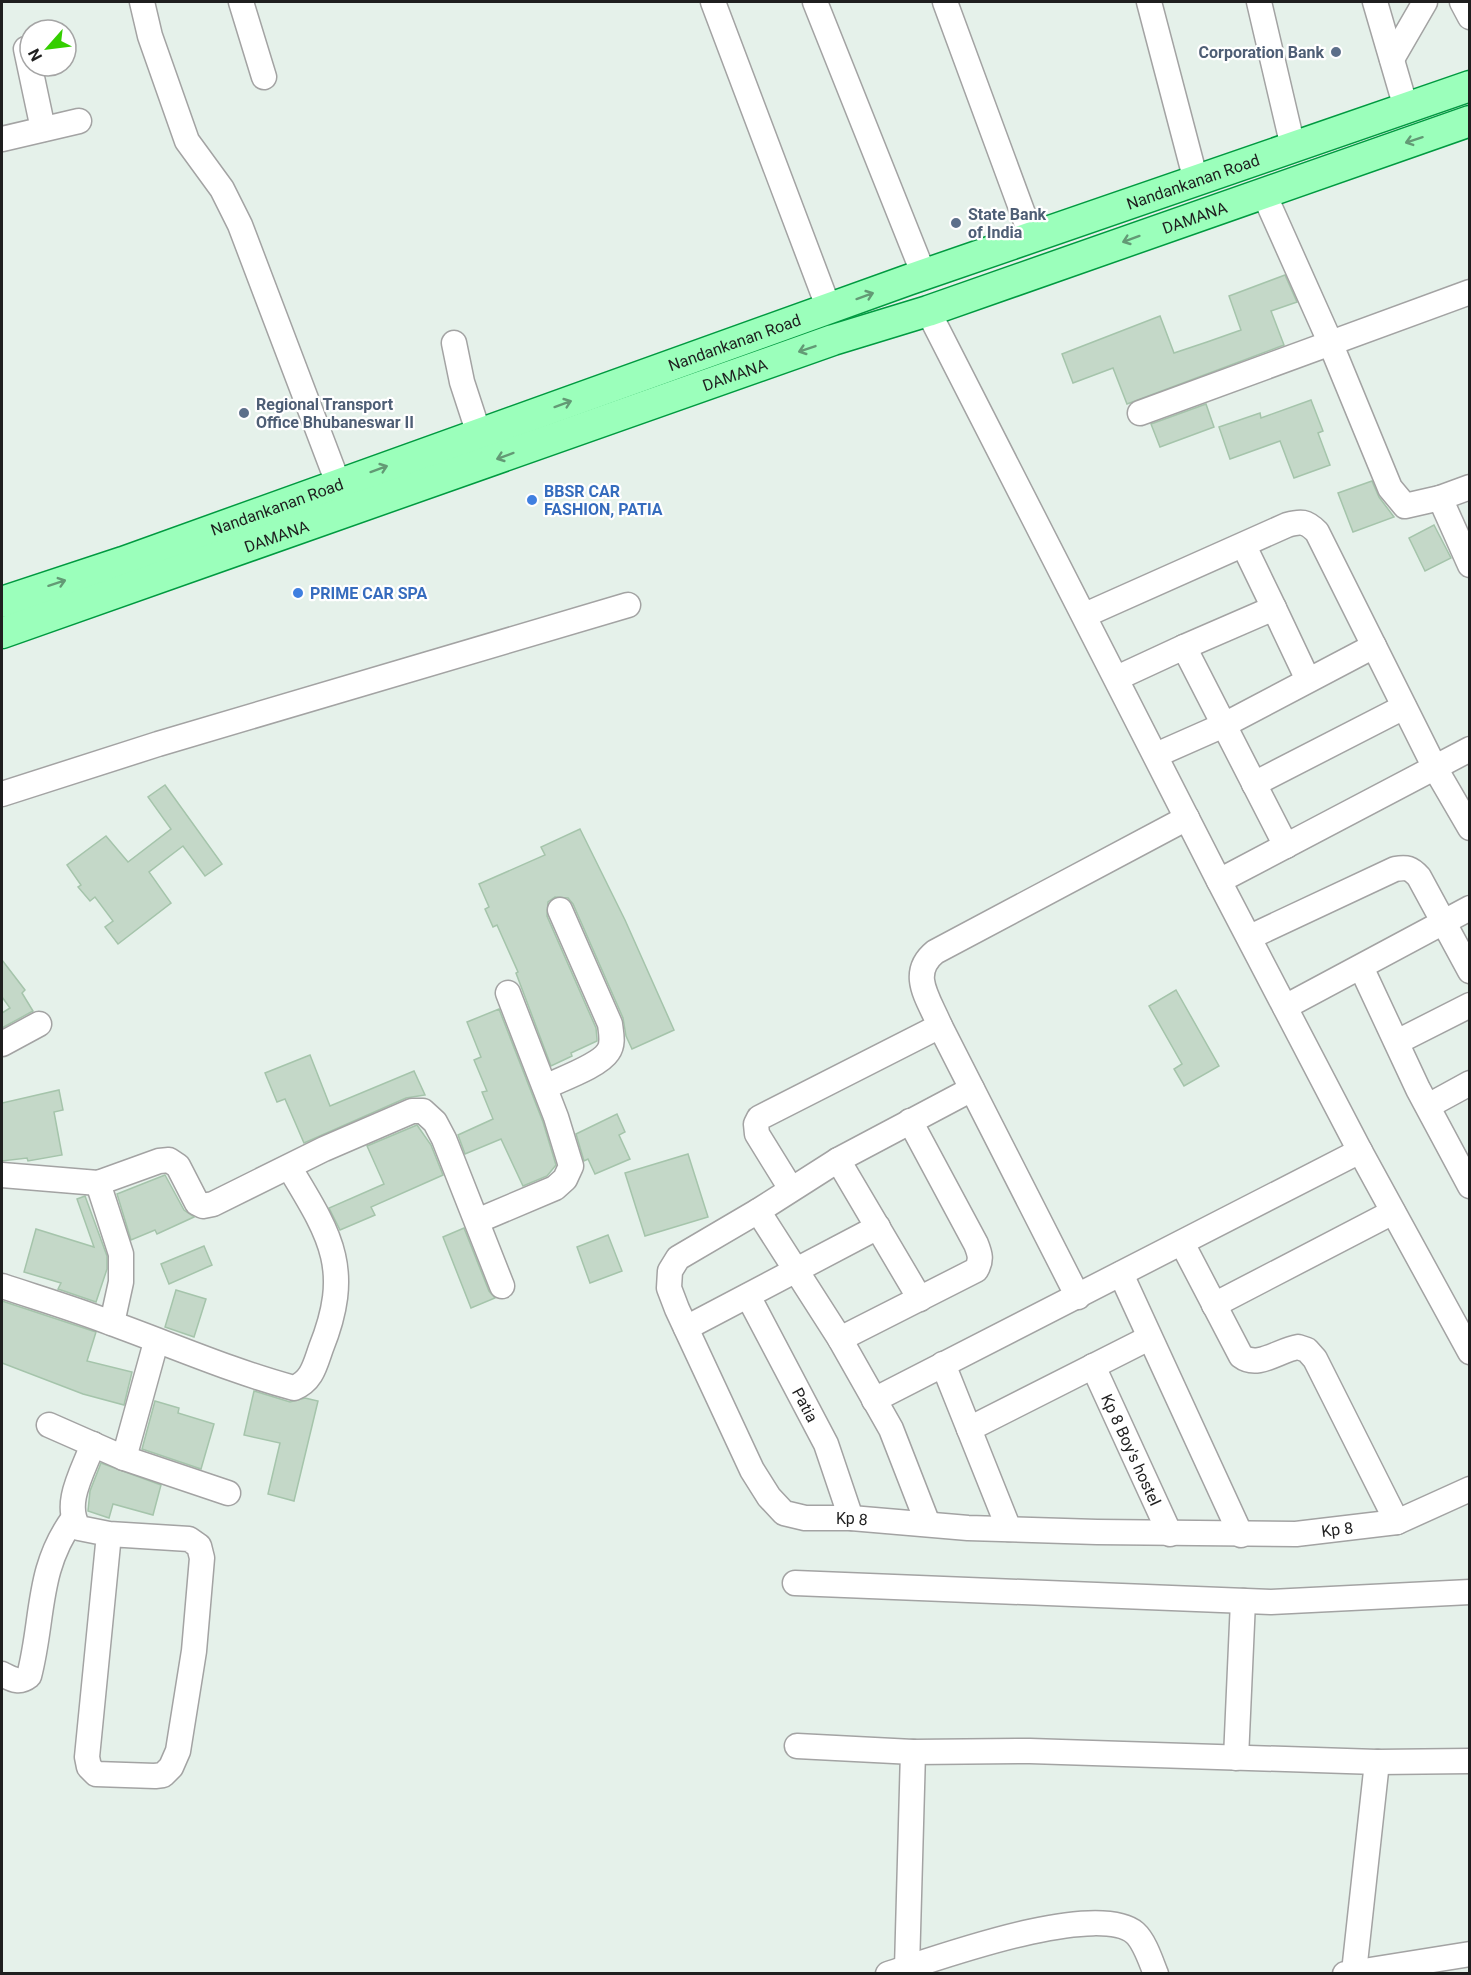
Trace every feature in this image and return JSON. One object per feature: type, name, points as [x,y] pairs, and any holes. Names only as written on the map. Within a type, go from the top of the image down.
[{"type":"main road","name":"Nandankanan Road","points":[[2,602],[123,561],[924,275],[1470,86]]},
{"type":"main road","name":"DAMANA","points":[[2,633],[833,340],[928,311],[1470,121]]},
{"type":"main road","points":[[652,372],[663,400]]},
{"type":"street","points":[[142,2],[150,36],[187,141],[222,189],[240,225],[338,483]]},
{"type":"street","points":[[241,2],[264,77]]},
{"type":"street","points":[[713,2],[829,309]]},
{"type":"street","points":[[815,2],[924,275]]},
{"type":"street","points":[[945,2],[1032,238]]},
{"type":"street","points":[[1149,2],[1196,181]]},
{"type":"street","points":[[1259,2],[1293,147]]},
{"type":"street","points":[[1375,2],[1406,108]]},
{"type":"street","points":[[1392,59],[1425,2]]},
{"type":"street","points":[[1462,2],[1470,17]]},
{"type":"street","points":[[32,78],[43,129]]},
{"type":"street","points":[[2,139],[79,121]]},
{"type":"street","points":[[1264,195],[1330,343],[1390,488],[1405,506],[1440,498],[1470,487]]},
{"type":"street","points":[[1140,412],[1470,292]]},
{"type":"street","points":[[928,311],[1359,1151],[1470,1352]]},
{"type":"street","points":[[454,343],[462,382],[479,434]]},
{"type":"street","points":[[1440,498],[1470,565]]},
{"type":"street","points":[[1085,615],[1287,525],[1300,521],[1309,524],[1317,532],[1435,768],[1470,828]]},
{"type":"street","points":[[1244,546],[1308,680]]},
{"type":"street","points":[[2,794],[158,744],[628,605]]},
{"type":"street","points":[[1117,678],[1274,608]]},
{"type":"street","points":[[1156,755],[1224,725],[1374,646]]},
{"type":"street","points":[[1184,647],[1286,846]]},
{"type":"street","points":[[1254,784],[1404,706]]},
{"type":"street","points":[[1219,881],[1470,749]]},
{"type":"street","points":[[1078,1297],[940,1026],[922,982],[921,971],[925,960],[935,952],[1187,818]]},
{"type":"street","points":[[1250,937],[1395,869],[1406,867],[1413,869],[1419,877],[1470,971]]},
{"type":"street","points":[[1285,1007],[1470,908]]},
{"type":"street","points":[[545,1087],[601,1059],[610,1051],[612,1039],[610,1024],[560,910]]},
{"type":"street","points":[[1360,967],[1428,1106],[1466,1171]]},
{"type":"street","points":[[477,1221],[555,1188],[565,1179],[571,1166],[545,1087],[508,993]]},
{"type":"street","points":[[1396,1042],[1470,1005]]},
{"type":"street","points":[[2,1044],[39,1024]]},
{"type":"street","points":[[792,1190],[757,1134],[756,1124],[759,1119],[940,1026]]},
{"type":"street","points":[[1428,1106],[1470,1083]]},
{"type":"street","name":"Kp 8","points":[[972,1089],[838,1160],[678,1258],[670,1271],[669,1288],[752,1470],[769,1497],[784,1513],[805,1518],[851,1518],[1009,1529],[1170,1534],[1296,1534],[1397,1522],[1470,1489]]},
{"type":"street","points":[[2,1175],[98,1183],[159,1161],[169,1160],[178,1166],[197,1203],[203,1206],[213,1204],[412,1111],[423,1111],[435,1122],[444,1139],[502,1286]]},
{"type":"street","points":[[840,1339],[976,1270],[980,1254],[910,1121]]},
{"type":"street","points":[[874,1400],[1359,1151]]},
{"type":"street","points":[[838,1160],[920,1299]]},
{"type":"street","points":[[2,1286],[112,1323],[156,1342],[257,1378],[294,1388],[310,1376],[330,1326],[338,1284],[335,1258],[313,1208],[289,1167]]},
{"type":"street","points":[[98,1183],[121,1254],[121,1282],[112,1323]]},
{"type":"street","points":[[758,1211],[840,1339],[891,1429],[928,1524]]},
{"type":"street","points":[[1214,1305],[1393,1212]]},
{"type":"street","points":[[686,1328],[878,1227]]},
{"type":"street","points":[[1182,1243],[1240,1356],[1248,1362],[1257,1362],[1298,1347],[1307,1350],[1315,1359],[1397,1522]]},
{"type":"street","points":[[1121,1274],[1241,1534]]},
{"type":"street","name":"Patia","points":[[748,1296],[826,1444],[851,1518]]},
{"type":"street","points":[[969,1429],[1149,1338]]},
{"type":"street","points":[[124,1458],[156,1342]]},
{"type":"street","points":[[943,1364],[1009,1529]]},
{"type":"street","name":"Kp 8 Boy's hostel","points":[[1093,1366],[1170,1534]]},
{"type":"street","points":[[49,1425],[124,1458],[228,1493]]},
{"type":"street","points":[[93,1444],[71,1507],[73,1519],[79,1528],[109,1534],[189,1539],[199,1546],[202,1558],[194,1650],[178,1751],[171,1767],[163,1774],[155,1776],[96,1774],[89,1767],[87,1757],[109,1534]]},
{"type":"street","points":[[2,1674],[14,1681],[23,1681],[29,1676],[41,1590],[56,1545],[73,1519]]},
{"type":"street","points":[[795,1583],[1271,1602],[1470,1592]]},
{"type":"street","points":[[1236,1758],[1243,1601]]},
{"type":"street","points":[[797,1746],[913,1752],[1030,1751],[1377,1762],[1470,1761]]},
{"type":"street","points":[[913,1752],[897,1971],[967,1948],[1076,1922],[1108,1922],[1135,1933],[1156,1974]]},
{"type":"street","points":[[1377,1762],[1350,1973],[1470,1954]]},
{"type":"building","points":[[1285,275],[1297,302],[1271,311],[1284,345],[1127,404],[1113,368],[1073,383],[1062,354],[1160,316],[1174,353],[1241,330],[1229,296]]},
{"type":"building","points":[[1311,400],[1323,431],[1318,433],[1330,465],[1294,478],[1280,441],[1230,459],[1219,427],[1260,413],[1261,418]]},
{"type":"building","points":[[1206,404],[1214,427],[1160,447],[1151,424]]},
{"type":"building","points":[[1372,481],[1379,497],[1394,517],[1353,532],[1338,493]]},
{"type":"building","points":[[1434,525],[1451,558],[1425,571],[1409,538]]},
{"type":"building","points":[[165,785],[222,864],[205,876],[183,846],[149,872],[171,903],[118,944],[105,927],[113,921],[95,897],[90,901],[78,887],[81,885],[67,865],[106,836],[128,862],[171,829],[148,797]]},
{"type":"building","points":[[580,829],[625,920],[674,1030],[632,1049],[626,1036],[623,1018],[573,904],[568,898],[555,897],[548,902],[547,916],[596,1028],[597,1041],[571,1053],[572,1056],[551,1066],[516,973],[518,972],[497,925],[493,927],[485,909],[489,907],[479,884],[545,855],[541,847]]},
{"type":"building","points":[[2,960],[25,990],[22,993],[33,1011],[2,1028],[2,1013],[10,1008],[2,997]]},
{"type":"building","points":[[1176,990],[1219,1066],[1184,1086],[1174,1069],[1182,1064],[1149,1006]]},
{"type":"building","points":[[499,1009],[543,1122],[556,1165],[547,1176],[523,1186],[501,1139],[465,1154],[458,1135],[493,1119],[482,1092],[487,1091],[474,1060],[481,1057],[467,1022]]},
{"type":"building","points":[[310,1055],[330,1106],[414,1071],[425,1095],[406,1098],[304,1143],[285,1099],[277,1102],[265,1073]]},
{"type":"building","points":[[59,1090],[63,1110],[54,1112],[62,1155],[28,1161],[27,1158],[2,1161],[2,1103]]},
{"type":"building","points":[[617,1114],[625,1132],[619,1135],[630,1159],[595,1174],[588,1159],[584,1161],[576,1134]]},
{"type":"building","points":[[417,1125],[431,1145],[443,1175],[371,1207],[375,1215],[340,1230],[329,1208],[384,1184],[367,1146]]},
{"type":"building","points":[[688,1154],[708,1217],[645,1236],[625,1173]]},
{"type":"building","points":[[165,1175],[184,1210],[194,1217],[157,1234],[155,1230],[131,1240],[117,1194]]},
{"type":"building","points":[[85,1196],[107,1256],[107,1269],[96,1302],[58,1289],[61,1283],[24,1272],[36,1229],[94,1247],[77,1199]]},
{"type":"building","points":[[464,1228],[489,1291],[495,1298],[471,1308],[443,1237]]},
{"type":"building","points":[[608,1235],[622,1271],[590,1283],[577,1247]]},
{"type":"building","points":[[204,1246],[212,1265],[169,1284],[161,1264]]},
{"type":"building","points":[[176,1290],[206,1299],[194,1337],[165,1327]]},
{"type":"building","points":[[2,1301],[96,1332],[87,1361],[132,1372],[124,1405],[83,1394],[2,1363]]},
{"type":"building","points":[[254,1391],[290,1402],[305,1398],[318,1401],[294,1501],[268,1494],[280,1443],[244,1435]]},
{"type":"building","points":[[155,1401],[179,1408],[178,1413],[214,1424],[201,1469],[142,1449]]},
{"type":"building","points":[[101,1463],[161,1485],[153,1515],[113,1504],[109,1518],[88,1511],[90,1491]]},
{"type":"place","name":"Corporation Bank","points":[[1336,52]]},
{"type":"place","name":"State Bank of India","points":[[956,223]]},
{"type":"place","name":"Regional Transport Office Bhubaneswar II","points":[[244,413]]},
{"type":"place","name":"BBSR CAR FASHION, PATIA","points":[[532,500]]},
{"type":"place","name":"PRIME CAR SPA","points":[[298,593]]}]
